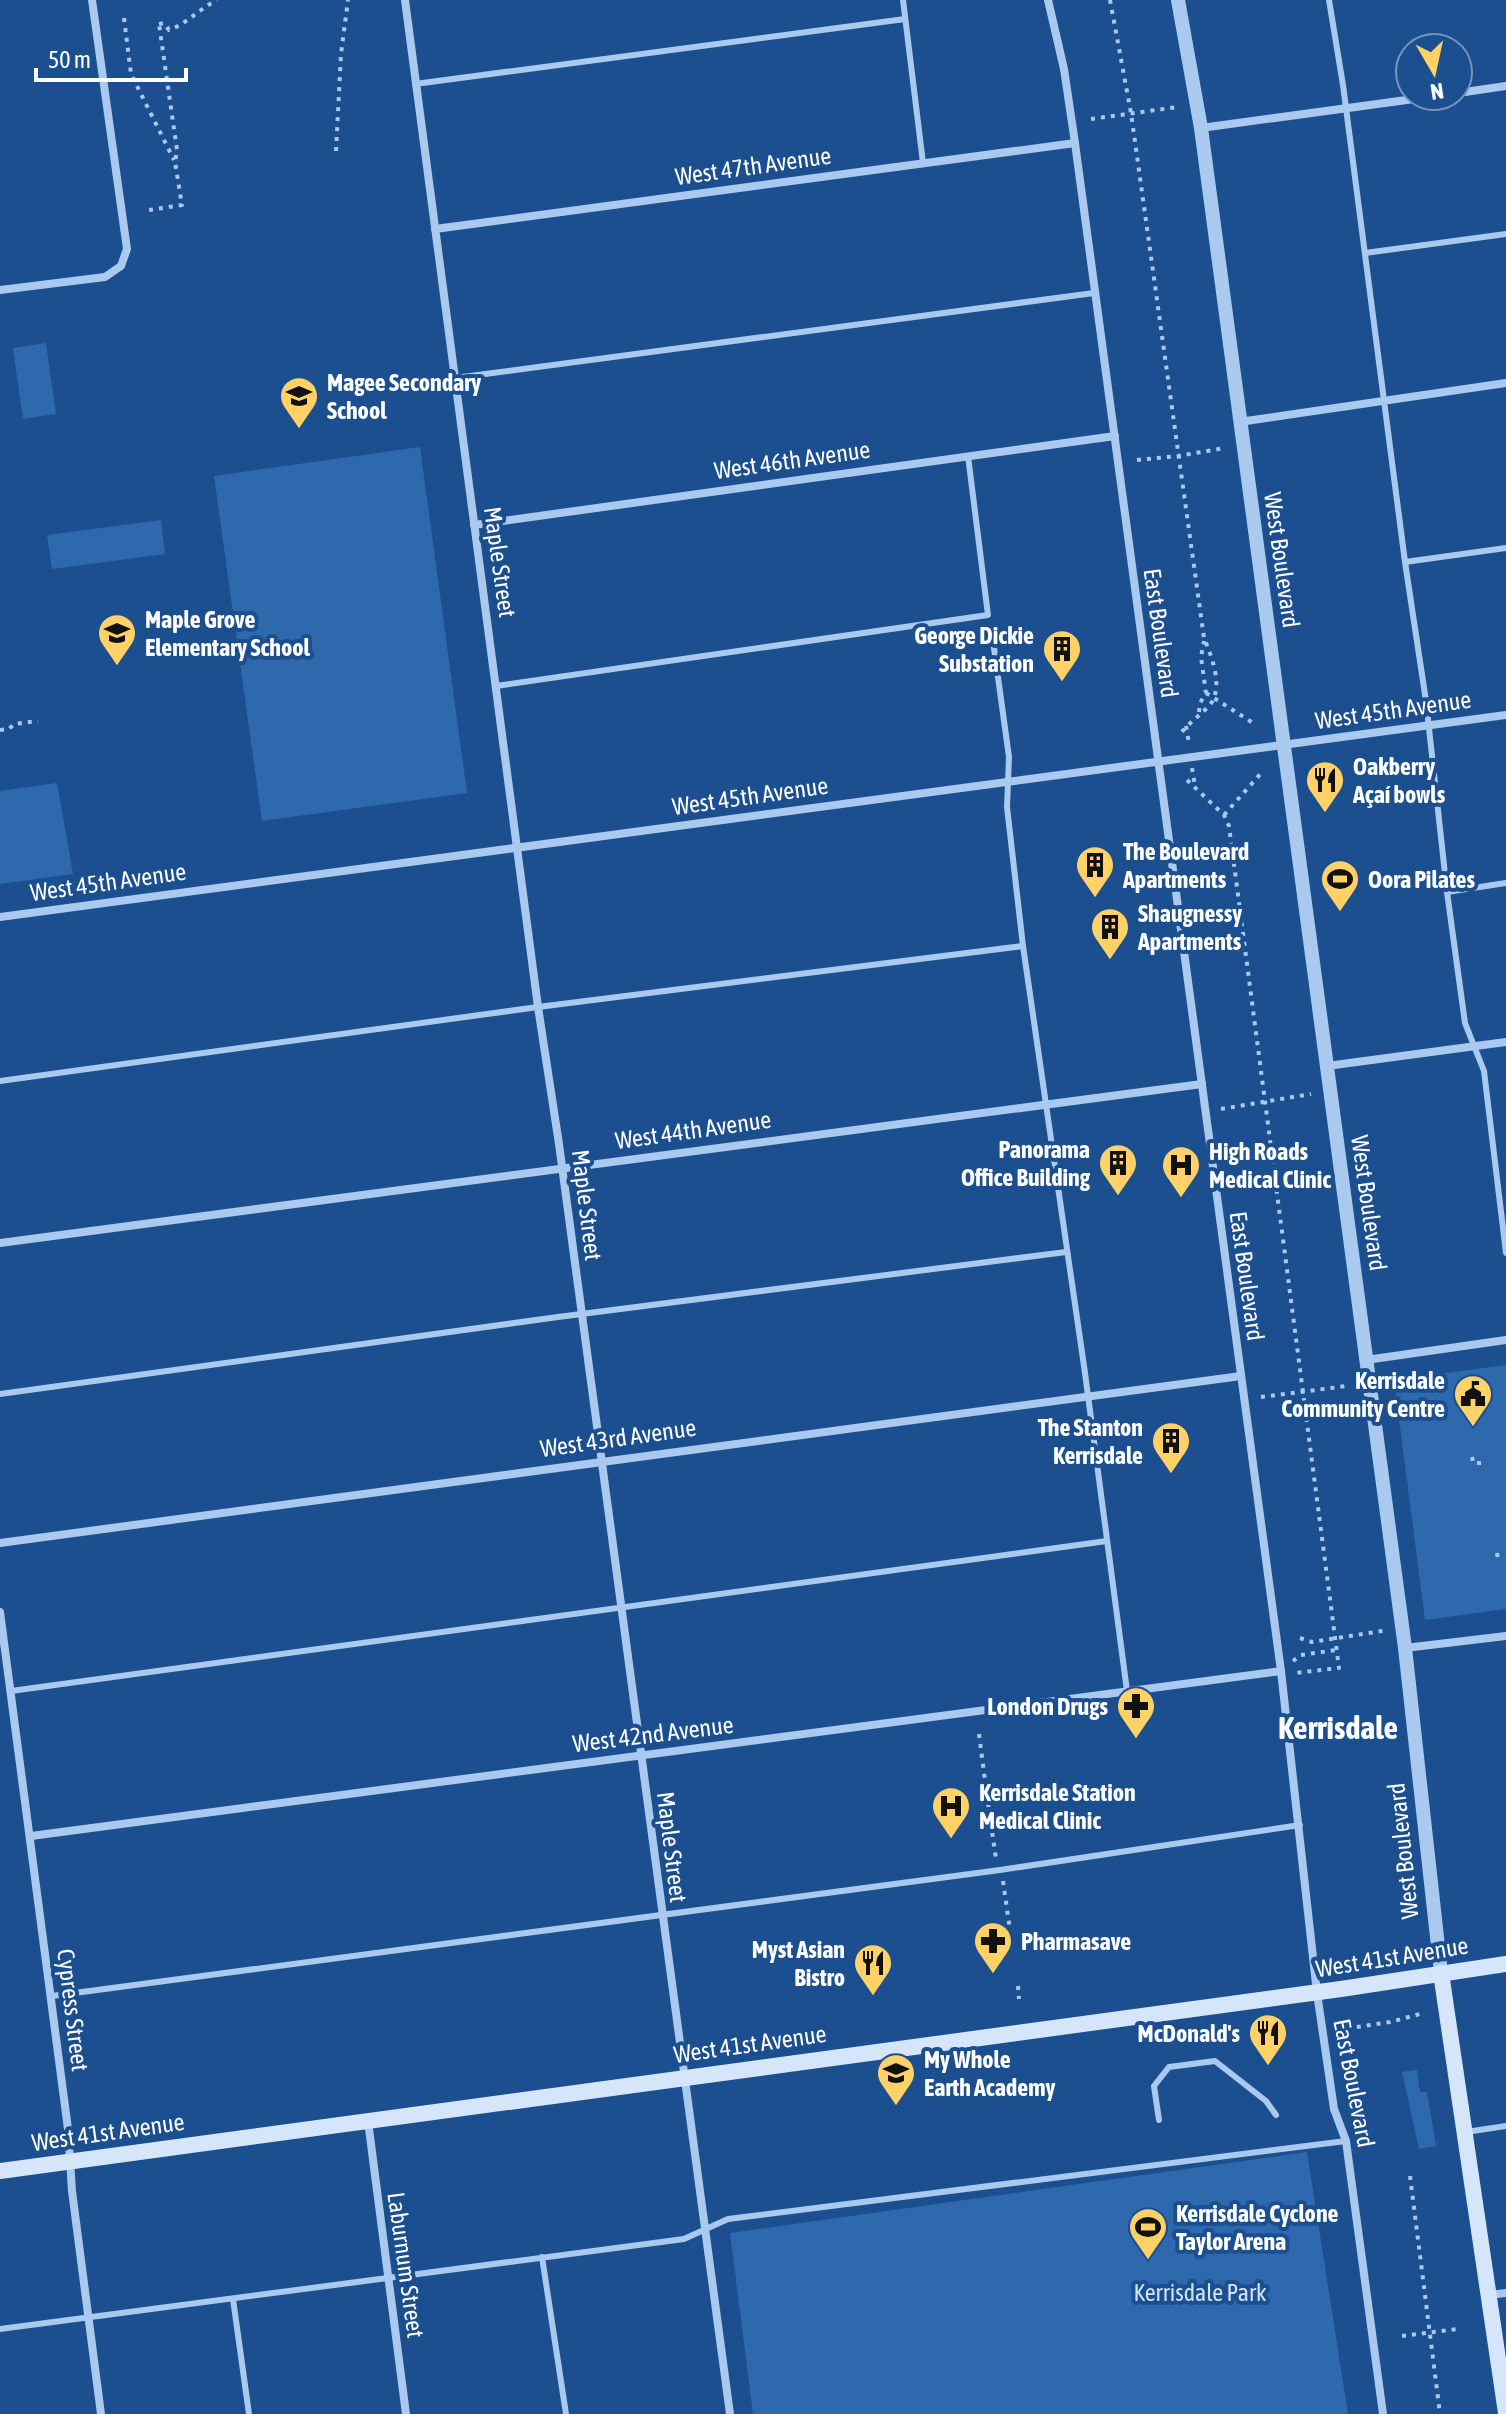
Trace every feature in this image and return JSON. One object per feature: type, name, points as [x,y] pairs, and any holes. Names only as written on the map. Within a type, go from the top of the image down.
[{"type":"main road","name":"West 41st Avenue","points":[[0,2171],[1317,1993],[1506,1964]]},
{"type":"main road","name":"West Boulevard","points":[[1441,1973],[1464,2132],[1498,2294],[1506,2413]]},
{"type":"street","points":[[0,290],[105,277],[121,266],[127,249],[92,0]]},
{"type":"street","name":"Maple Street","points":[[405,0],[538,1007],[730,2414]]},
{"type":"street","name":"East Boulevard","points":[[1048,0],[1064,69],[1115,436],[1281,1671],[1317,1993],[1334,2109],[1346,2141],[1383,2414]]},
{"type":"street","name":"West Boulevard","points":[[1178,0],[1201,128],[1405,1648],[1441,1973]]},
{"type":"street","points":[[1474,91],[1506,86]]},
{"type":"street","points":[[1201,128],[1394,102]]},
{"type":"street","name":"West 47th Avenue","points":[[435,229],[1075,143]]},
{"type":"street","points":[[1239,422],[1506,383]]},
{"type":"street","name":"West 46th Avenue","points":[[474,525],[1115,436]]},
{"type":"street","name":"West 45th Avenue","points":[[0,917],[1506,715]]},
{"type":"street","points":[[1327,1066],[1506,1042]]},
{"type":"street","name":"West 44th Avenue","points":[[0,1243],[1202,1084]]},
{"type":"street","points":[[1366,1360],[1506,1340]]},
{"type":"street","name":"West 43rd Avenue","points":[[0,1543],[1241,1376]]},
{"type":"street","name":"Cypress Street","points":[[0,1612],[52,1996],[101,2414]]},
{"type":"street","points":[[1405,1648],[1506,1636]]},
{"type":"street","name":"West 42nd Avenue","points":[[31,1836],[1281,1671]]},
{"type":"street","name":"Laburnum Street","points":[[367,2121],[406,2414]]},
{"type":"lane","points":[[903,0],[923,163]]},
{"type":"lane","points":[[1329,0],[1385,400],[1465,1023],[1484,1071],[1506,1253]]},
{"type":"lane","points":[[415,84],[905,19]]},
{"type":"lane","points":[[1365,253],[1506,234]]},
{"type":"lane","points":[[455,378],[1094,293]]},
{"type":"lane","points":[[496,686],[988,615],[968,456]]},
{"type":"lane","points":[[1405,562],[1506,548]]},
{"type":"lane","points":[[993,641],[1009,757],[1007,807],[1023,946],[1127,1691]]},
{"type":"lane","points":[[1447,892],[1506,883]]},
{"type":"lane","points":[[0,1081],[538,1007],[1023,946]]},
{"type":"lane","points":[[0,1394],[580,1314],[1066,1252]]},
{"type":"lane","points":[[11,1691],[1107,1541]]},
{"type":"lane","points":[[52,1996],[1000,1870],[1300,1825]]},
{"type":"lane","points":[[1159,2120],[1154,2086],[1169,2067],[1215,2061],[1266,2101],[1276,2115]]},
{"type":"lane","points":[[1464,2132],[1506,2126]]},
{"type":"lane","points":[[0,2329],[684,2239],[728,2219],[1346,2141]]},
{"type":"lane","points":[[542,2257],[566,2414]]},
{"type":"lane","points":[[233,2299],[249,2414]]},
{"type":"path","points":[[175,162],[177,150],[159,24],[164,23],[169,30],[186,23],[203,7],[217,0]]},
{"type":"path","points":[[336,151],[341,54],[348,0]]},
{"type":"path","points":[[1110,0],[1131,113],[1204,638],[1212,656],[1217,690],[1206,709],[1199,712],[1180,734]]},
{"type":"path","points":[[124,18],[131,74],[175,162],[182,205],[149,210]]},
{"type":"path","points":[[1091,119],[1178,107]]},
{"type":"path","points":[[1137,460],[1225,448]]},
{"type":"path","points":[[1199,712],[1206,693],[1201,657],[1204,638]]},
{"type":"path","points":[[1206,693],[1253,723]]},
{"type":"path","points":[[0,730],[9,729],[14,724],[38,721]]},
{"type":"path","points":[[1186,726],[1189,741]]},
{"type":"path","points":[[1193,770],[1195,786]]},
{"type":"path","points":[[1224,815],[1263,771]]},
{"type":"path","points":[[1187,780],[1224,815],[1229,826],[1339,1668],[1301,1675],[1281,1671]]},
{"type":"path","points":[[1221,1109],[1311,1094]]},
{"type":"path","points":[[1261,1397],[1347,1386]]},
{"type":"path","points":[[1472,1457],[1477,1464]]},
{"type":"path","points":[[1497,1553],[1498,1560]]},
{"type":"path","points":[[1300,1638],[1312,1642],[1389,1630]]},
{"type":"path","points":[[1281,1671],[1301,1655],[1336,1650]]},
{"type":"path","points":[[979,1734],[987,1796]]},
{"type":"path","points":[[988,1803],[996,1859]]},
{"type":"path","points":[[1003,1881],[1010,1930]]},
{"type":"path","points":[[1018,1986],[1019,1999]]},
{"type":"path","points":[[1335,2030],[1420,2014]]},
{"type":"path","points":[[1410,2176],[1440,2414]]},
{"type":"path","points":[[1402,2336],[1457,2329]]},
{"type":"green space","points":[[46,343],[56,414],[23,419],[13,348]]},
{"type":"green space","points":[[420,447],[467,793],[262,821],[214,476]]},
{"type":"green space","points":[[161,520],[165,554],[52,569],[47,535]]},
{"type":"green space","points":[[57,783],[73,874],[0,884],[0,791]]},
{"type":"green space","points":[[1506,1365],[1506,1609],[1425,1620],[1394,1380]]},
{"type":"green space","points":[[1417,2070],[1420,2092],[1427,2092],[1436,2146],[1419,2149],[1402,2072]]},
{"type":"green space","name":"Kerrisdale Park","points":[[1307,2152],[1348,2414],[753,2414],[730,2233]]},
{"type":"place","name":"Magee Secondary School","points":[[299,430]]},
{"type":"place","name":"Maple Grove Elementary School","points":[[117,667]]},
{"type":"place","name":"George Dickie Substation","points":[[1062,683]]},
{"type":"place","name":"Oakberry Açaí bowls","points":[[1325,814]]},
{"type":"place","name":"The Boulevard Apartments","points":[[1095,899]]},
{"type":"place","name":"Oora Pilates","points":[[1340,913]]},
{"type":"place","name":"Shaugnessy Apartments","points":[[1110,961]]},
{"type":"place","name":"Panorama Office Building","points":[[1118,1197]]},
{"type":"place","name":"High Roads Medical Clinic","points":[[1181,1199]]},
{"type":"place","name":"Kerrisdale Community Centre","points":[[1473,1428]]},
{"type":"place","name":"The Stanton Kerrisdale","points":[[1171,1475]]},
{"type":"place","name":"London Drugs","points":[[1136,1740]]},
{"type":"place","name":"Kerrisdale Station Medical Clinic","points":[[951,1840]]},
{"type":"place","name":"Pharmasave","points":[[993,1975]]},
{"type":"place","name":"Myst Asian Bistro","points":[[873,1997]]},
{"type":"place","name":"McDonald's","points":[[1268,2067]]},
{"type":"place","name":"My Whole Earth Academy","points":[[896,2107]]},
{"type":"place","name":"Kerrisdale Cyclone Taylor Arena","points":[[1148,2261]]},
{"type":"district","name":"Kerrisdale","points":[[1338,1727]]}]
